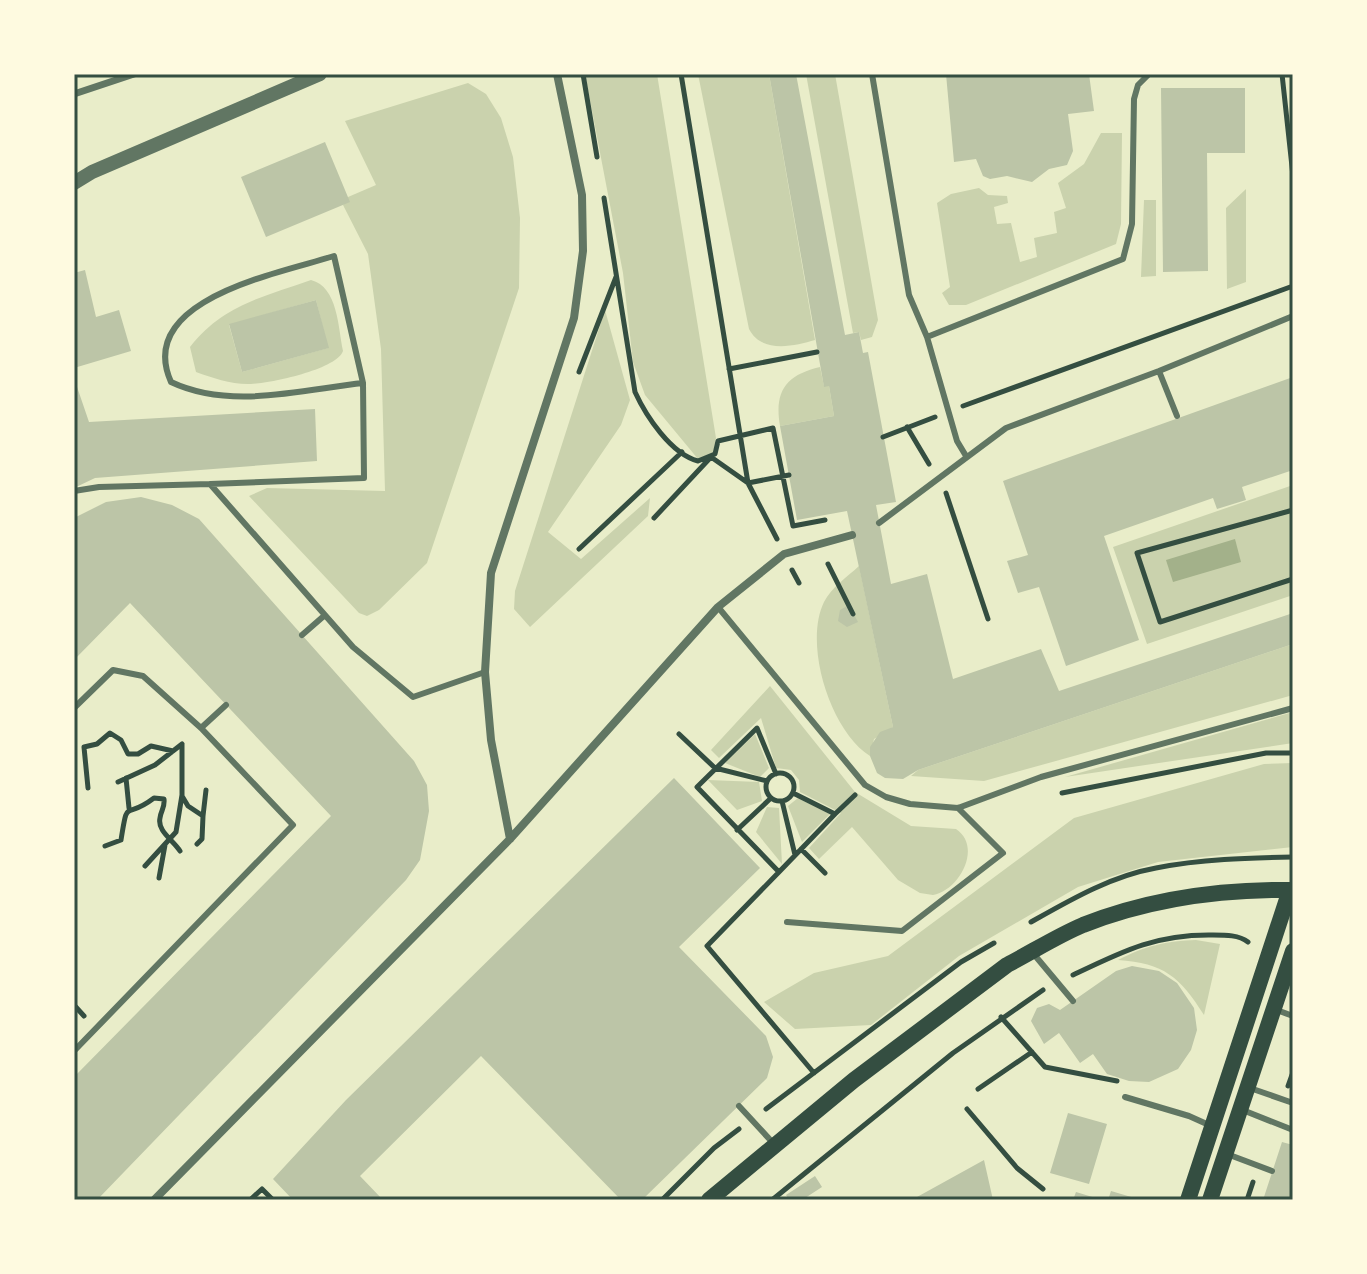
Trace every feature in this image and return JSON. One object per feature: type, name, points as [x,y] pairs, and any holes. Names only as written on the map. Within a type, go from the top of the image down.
[{"type":"main road","points":[[709,1200],[774,1144],[1007,965],[1081,926],[1156,901],[1291,890],[1188,1200]]},
{"type":"main road","points":[[1210,1200],[1293,951]]},
{"type":"street","points":[[74,94],[134,74]]},
{"type":"street","points":[[74,183],[92,172],[320,74]]},
{"type":"street","points":[[510,839],[491,740],[485,672],[491,573],[574,318],[583,251],[582,195],[557,74]]},
{"type":"street","points":[[154,1200],[510,839],[718,607],[784,554],[851,535]]},
{"type":"lane","points":[[872,74],[909,295],[927,337],[948,412],[966,456]]},
{"type":"lane","points":[[927,337],[1123,259],[1132,224],[1134,99],[1138,85],[1149,74]]},
{"type":"lane","points":[[74,491],[99,487],[364,478],[363,383],[334,256],[220,292],[191,310],[173,329],[165,352],[165,368],[171,382],[210,396],[243,397],[363,383]]},
{"type":"lane","points":[[879,523],[1006,428],[1159,371],[1293,316]]},
{"type":"lane","points":[[1159,371],[1177,416]]},
{"type":"lane","points":[[210,484],[353,647],[413,697],[485,672]]},
{"type":"lane","points":[[718,607],[865,785],[886,797],[910,804],[958,808],[1041,777],[1293,708]]},
{"type":"lane","points":[[302,635],[325,615]]},
{"type":"lane","points":[[74,708],[113,670],[143,676],[201,728],[293,825],[74,1051]]},
{"type":"lane","points":[[201,728],[226,705]]},
{"type":"lane","points":[[787,922],[902,931],[1003,853],[958,808]]},
{"type":"lane","points":[[1032,952],[1073,1001]]},
{"type":"lane","points":[[1273,1009],[1293,1016]]},
{"type":"lane","points":[[1247,1087],[1293,1103]]},
{"type":"lane","points":[[1125,1097],[1189,1116],[1212,1127]]},
{"type":"lane","points":[[739,1106],[774,1144]]},
{"type":"lane","points":[[1240,1109],[1293,1130]]},
{"type":"lane","points":[[1225,1153],[1272,1171]]},
{"type":"lane","points":[[1054,1199],[1073,1200]]},
{"type":"path","points":[[681,74],[748,483],[799,583]]},
{"type":"path","points":[[1282,74],[1293,176]]},
{"type":"path","points":[[617,276],[635,392],[646,414],[682,452],[698,461],[711,457]]},
{"type":"path","points":[[883,437],[1293,286]]},
{"type":"path","points":[[729,369],[817,352]]},
{"type":"path","points":[[907,427],[953,508],[988,619]]},
{"type":"path","points":[[654,518],[711,457],[718,441],[773,428],[786,475],[793,526],[845,516],[851,535]]},
{"type":"path","points":[[579,549],[682,452]]},
{"type":"path","points":[[711,457],[748,483],[786,475]]},
{"type":"path","points":[[1293,510],[1137,553],[1160,622],[1293,579]]},
{"type":"path","points":[[828,564],[853,614]]},
{"type":"path","points":[[118,782],[173,751],[201,728]]},
{"type":"path","points":[[776,774],[757,728],[697,787],[779,872]]},
{"type":"path","points":[[88,788],[84,747],[97,744],[110,733],[121,740],[128,754],[138,754],[151,746],[173,751]]},
{"type":"path","points":[[679,734],[715,768],[767,781]]},
{"type":"path","points":[[145,866],[176,832],[182,795],[182,744]]},
{"type":"path","points":[[1059,793],[1266,753],[1293,753]]},
{"type":"path","points":[[776,774],[767,781],[766,790],[771,798],[782,801]]},
{"type":"path","points":[[776,774],[790,778],[793,793]]},
{"type":"path","points":[[126,778],[129,808]]},
{"type":"path","points":[[197,844],[202,839],[206,790]]},
{"type":"path","points":[[782,801],[793,793]]},
{"type":"path","points":[[793,793],[835,814],[707,946],[814,1073]]},
{"type":"path","points":[[182,795],[188,806],[203,816]]},
{"type":"path","points":[[105,846],[121,840],[122,816],[129,808],[146,804],[154,798],[164,799],[158,822],[163,833],[171,837],[180,851]]},
{"type":"path","points":[[737,830],[771,798]]},
{"type":"path","points":[[782,801],[795,855]]},
{"type":"path","points":[[159,878],[165,844]]},
{"type":"path","points":[[801,849],[825,873]]},
{"type":"path","points":[[772,1200],[1001,1017],[1056,983],[1138,944],[1177,934],[1233,935],[1249,941]]},
{"type":"path","points":[[1001,1017],[1045,1067],[1127,1083]]},
{"type":"path","points":[[978,1089],[1032,1052]]},
{"type":"path","points":[[967,1109],[1017,1168],[1054,1199]]},
{"type":"path","points":[[250,1200],[262,1189],[273,1200]]},
{"type":"shaded area","points":[[585,74],[657,74],[716,438],[713,453],[698,459],[645,395],[633,362],[623,273]]},
{"type":"shaded area","points":[[698,74],[769,74],[815,340],[788,346],[770,345],[755,337],[749,329]]},
{"type":"shaded area","points":[[806,74],[835,74],[878,320],[872,337],[861,340],[859,332],[853,333]]},
{"type":"shaded area","points":[[468,83],[486,94],[501,118],[513,157],[520,218],[519,288],[427,563],[379,610],[367,616],[359,613],[249,496],[267,488],[385,491],[381,349],[368,254],[343,205],[348,197],[376,185],[345,121]]},
{"type":"shaded area","points":[[1101,133],[1122,133],[1121,224],[1116,244],[966,305],[949,305],[942,293],[950,287],[937,203],[951,194],[979,188],[988,195],[1007,196],[1008,203],[994,207],[997,224],[1011,223],[1020,262],[1037,257],[1034,238],[1057,233],[1054,212],[1066,208],[1058,183],[1084,164]]},
{"type":"shaded area","points":[[1246,189],[1246,282],[1227,289],[1226,208]]},
{"type":"shaded area","points":[[1144,200],[1156,200],[1156,276],[1141,277]]},
{"type":"shaded area","points":[[311,280],[320,284],[332,299],[343,351],[338,358],[303,374],[261,383],[230,382],[196,372],[190,347],[216,321],[245,304]],"holes":[[[316,300],[328,348],[242,372],[229,325]]]},
{"type":"shaded area","points":[[605,310],[630,400],[621,425],[548,532],[581,559],[650,498],[648,516],[530,627],[514,609],[515,591]]},
{"type":"shaded area","points":[[820,367],[824,386],[829,386],[834,416],[780,426],[779,403],[785,386],[808,370]]},
{"type":"shaded area","points":[[1293,485],[1293,595],[1147,644],[1113,547]]},
{"type":"shaded area","points":[[1235,539],[1241,562],[1173,582],[1166,560]]},
{"type":"shaded area","points":[[859,566],[893,727],[874,739],[870,756],[843,728],[833,708],[824,686],[817,641],[818,620],[824,602],[835,587]]},
{"type":"shaded area","points":[[1293,644],[1293,695],[984,781],[911,776],[918,770]]},
{"type":"shaded area","points":[[770,686],[855,792],[911,826],[956,829],[964,837],[967,857],[959,877],[951,886],[933,895],[920,893],[898,880],[852,827],[819,859],[809,848],[841,813],[800,792],[799,780],[791,770],[776,768],[761,718],[719,758],[711,750]]},
{"type":"shaded area","points":[[1293,712],[1293,743],[1065,777]]},
{"type":"shaded area","points":[[755,734],[769,768],[760,777],[725,763]]},
{"type":"shaded area","points":[[1293,763],[1293,847],[1158,862],[1078,887],[959,956],[871,1025],[795,1029],[764,1002],[814,973],[888,956],[1074,818],[1264,764]]},
{"type":"shaded area","points":[[708,780],[759,782],[762,801],[737,810]]},
{"type":"shaded area","points":[[798,798],[830,814],[802,842],[788,806]]},
{"type":"shaded area","points":[[767,807],[779,808],[782,864],[756,832]]},
{"type":"shaded area","points":[[1196,940],[1220,944],[1204,1015],[1187,991],[1169,974],[1147,965],[1118,960],[1156,945]]},
{"type":"building","points":[[769,74],[796,74],[845,335],[859,332],[863,353],[868,352],[896,502],[876,505],[891,584],[927,574],[953,679],[1041,649],[1059,691],[1293,613],[1293,644],[918,770],[903,779],[885,778],[877,773],[870,747],[880,732],[893,727],[847,511],[797,520],[780,426],[834,416],[829,386],[824,387]]},
{"type":"building","points":[[946,74],[1089,74],[1094,111],[1068,114],[1073,151],[1067,165],[1049,169],[1032,182],[1007,176],[990,179],[983,176],[976,159],[954,162]]},
{"type":"building","points":[[1161,88],[1245,88],[1245,153],[1207,153],[1208,271],[1163,272]]},
{"type":"building","points":[[325,142],[350,202],[266,237],[241,177]]},
{"type":"building","points":[[85,270],[96,317],[119,310],[131,351],[74,368],[74,273]]},
{"type":"building","points":[[316,300],[329,348],[242,372],[229,324]]},
{"type":"building","points":[[1293,377],[1293,470],[1242,487],[1246,500],[1217,509],[1213,498],[1104,536],[1139,640],[1066,666],[1039,587],[1018,593],[1007,561],[1028,555],[1003,481]]},
{"type":"building","points":[[74,378],[89,422],[315,409],[317,461],[95,478],[74,488]]},
{"type":"building","points":[[141,497],[172,505],[199,519],[414,761],[427,785],[429,811],[420,860],[406,880],[97,1200],[74,1200],[74,1077],[331,816],[130,603],[74,660],[74,518],[106,502]]},
{"type":"building","points":[[849,605],[858,622],[847,627],[838,621],[840,610]]},
{"type":"building","points":[[674,778],[760,868],[679,947],[766,1036],[773,1057],[767,1078],[642,1200],[621,1200],[481,1056],[360,1176],[383,1200],[293,1200],[273,1179],[346,1100]]},
{"type":"building","points":[[1132,966],[1159,971],[1177,983],[1194,1008],[1197,1030],[1191,1050],[1178,1069],[1149,1082],[1129,1081],[1107,1074],[1093,1054],[1080,1063],[1059,1033],[1044,1044],[1031,1021],[1037,1008],[1049,1004],[1060,1010],[1116,971]]},
{"type":"building","points":[[1068,1113],[1107,1124],[1089,1184],[1050,1173]]},
{"type":"building","points":[[1282,1142],[1293,1145],[1293,1200],[1263,1200]]},
{"type":"building","points":[[984,1160],[993,1200],[918,1200],[917,1197]]},
{"type":"building","points":[[815,1176],[822,1187],[802,1200],[789,1200],[786,1195]]},
{"type":"building","points":[[1111,1191],[1138,1199],[1108,1200]]},
{"type":"building","points":[[1076,1192],[1099,1199],[1099,1200],[1073,1200]]}]
